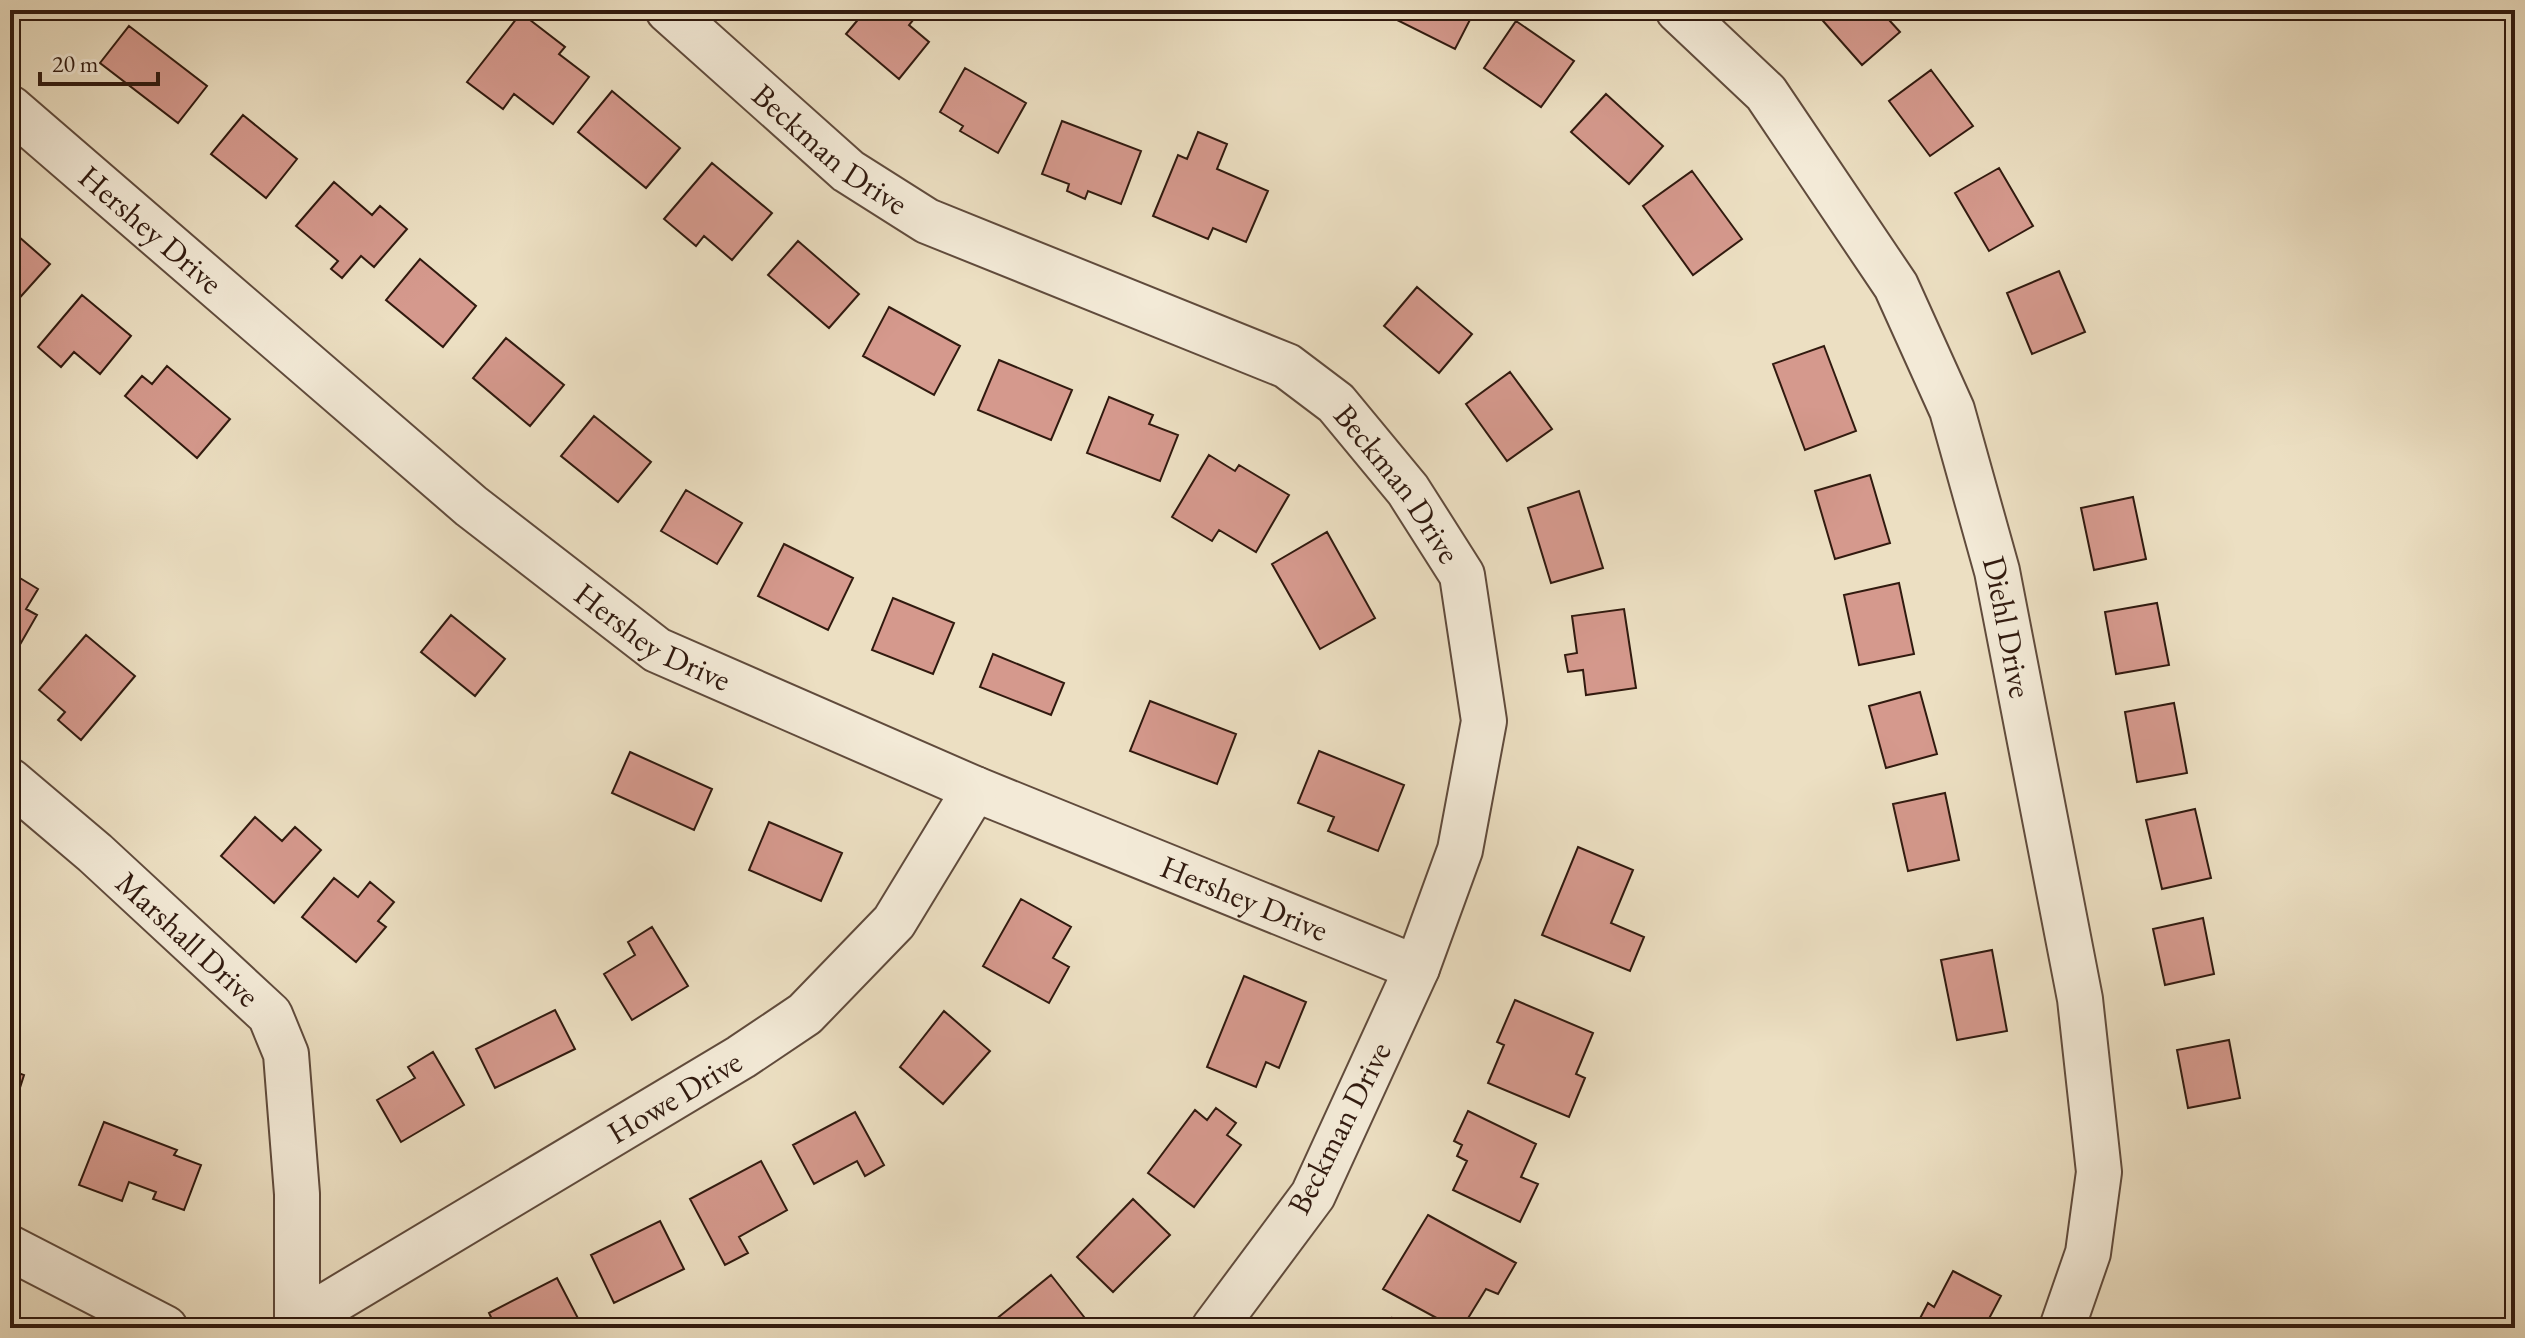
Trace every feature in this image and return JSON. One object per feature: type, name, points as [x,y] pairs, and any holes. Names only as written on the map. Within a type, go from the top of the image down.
[{"type":"street","name":"Beckman Drive","points":[[668,10],[848,171],[927,221],[1287,366],[1336,403],[1408,490],[1462,575],[1484,721],[1460,850],[1417,968],[1313,1195],[1214,1328]]},
{"type":"street","name":"Diehl Drive","points":[[1678,10],[1766,93],[1896,286],[1952,410],[1997,571],[2080,999],[2099,1172],[2088,1253],[2062,1328]]},
{"type":"street","name":"Hershey Drive","points":[[10,108],[471,506],[657,650],[975,789],[1417,968]]},
{"type":"street","name":"Marshall Drive","points":[[10,781],[95,853],[270,1015],[286,1054],[297,1194],[297,1326]]},
{"type":"street","name":"Howe Drive","points":[[297,1326],[741,1057],[805,1014],[894,922],[975,789]]},
{"type":"street","points":[[10,1248],[165,1328]]},
{"type":"building","points":[[866,10],[913,10],[918,14],[909,25],[929,42],[899,79],[846,34]]},
{"type":"building","points":[[1384,10],[1475,10],[1455,49],[1383,13]]},
{"type":"building","points":[[1819,10],[1880,10],[1900,32],[1862,65],[1816,13]]},
{"type":"building","points":[[521,13],[565,47],[559,54],[589,77],[553,124],[514,94],[503,109],[467,82]]},
{"type":"building","points":[[1516,21],[1574,61],[1541,107],[1484,68]]},
{"type":"building","points":[[129,26],[207,86],[178,123],[100,63]]},
{"type":"building","points":[[965,68],[1026,103],[998,153],[960,131],[963,126],[940,112]]},
{"type":"building","points":[[1931,70],[1973,126],[1930,156],[1889,101]]},
{"type":"building","points":[[612,91],[680,148],[646,188],[578,132]]},
{"type":"building","points":[[1606,94],[1663,146],[1629,184],[1571,132]]},
{"type":"building","points":[[243,115],[297,159],[266,198],[211,154]]},
{"type":"building","points":[[1062,121],[1141,151],[1121,204],[1088,191],[1085,199],[1067,191],[1069,184],[1042,174]]},
{"type":"building","points":[[1198,132],[1227,144],[1217,169],[1268,191],[1246,242],[1213,228],[1208,239],[1153,216],[1178,155],[1187,159]]},
{"type":"building","points":[[712,163],[772,213],[732,260],[704,236],[696,246],[664,219]]},
{"type":"building","points":[[1999,168],[2033,226],[1989,251],[1955,193]]},
{"type":"building","points":[[1692,171],[1742,239],[1693,275],[1643,206]]},
{"type":"building","points":[[334,182],[372,215],[380,206],[407,229],[374,267],[361,256],[342,278],[331,269],[338,261],[296,226]]},
{"type":"building","points":[[10,229],[50,264],[15,303],[10,298]]},
{"type":"building","points":[[798,241],[859,294],[829,328],[768,275]]},
{"type":"building","points":[[420,259],[476,306],[443,347],[386,300]]},
{"type":"building","points":[[2059,271],[2085,332],[2032,354],[2007,293]]},
{"type":"building","points":[[1417,287],[1472,334],[1439,373],[1384,326]]},
{"type":"building","points":[[82,295],[131,336],[100,374],[74,352],[61,367],[38,347]]},
{"type":"building","points":[[889,307],[960,346],[934,395],[863,356]]},
{"type":"building","points":[[506,338],[564,385],[530,426],[473,378]]},
{"type":"building","points":[[1824,346],[1856,431],[1805,450],[1773,364]]},
{"type":"building","points":[[999,360],[1072,390],[1051,440],[978,410]]},
{"type":"building","points":[[167,366],[230,419],[197,458],[125,396],[142,376],[152,384]]},
{"type":"building","points":[[1510,372],[1552,429],[1507,461],[1466,404]]},
{"type":"building","points":[[1109,397],[1153,415],[1149,424],[1178,435],[1160,481],[1087,453]]},
{"type":"building","points":[[594,416],[651,462],[618,502],[561,456]]},
{"type":"building","points":[[1209,455],[1235,471],[1239,465],[1289,495],[1256,552],[1219,530],[1212,541],[1172,517]]},
{"type":"building","points":[[1870,475],[1890,543],[1835,559],[1815,491]]},
{"type":"building","points":[[686,490],[742,523],[717,564],[661,531]]},
{"type":"building","points":[[1579,491],[1603,568],[1551,583],[1528,508]]},
{"type":"building","points":[[2133,497],[2146,559],[2094,570],[2081,508]]},
{"type":"building","points":[[1327,532],[1375,618],[1320,649],[1272,564]]},
{"type":"building","points":[[784,544],[853,578],[828,630],[758,596]]},
{"type":"building","points":[[10,572],[38,589],[26,609],[37,615],[10,662]]},
{"type":"building","points":[[1899,583],[1914,654],[1859,665],[1844,595]]},
{"type":"building","points":[[893,598],[954,623],[933,674],[872,650]]},
{"type":"building","points":[[2157,603],[2169,665],[2116,674],[2105,612]]},
{"type":"building","points":[[1624,609],[1636,688],[1586,695],[1583,670],[1568,672],[1565,655],[1577,653],[1572,616]]},
{"type":"building","points":[[451,615],[505,659],[475,696],[421,652]]},
{"type":"building","points":[[86,635],[135,676],[81,740],[58,720],[65,712],[39,690]]},
{"type":"building","points":[[993,654],[1064,683],[1051,715],[980,687]]},
{"type":"building","points":[[1920,692],[1937,754],[1886,768],[1869,706]]},
{"type":"building","points":[[1150,701],[1236,734],[1217,784],[1130,751]]},
{"type":"building","points":[[2174,703],[2187,773],[2137,782],[2125,712]]},
{"type":"building","points":[[1319,751],[1404,785],[1378,851],[1328,831],[1334,817],[1298,803]]},
{"type":"building","points":[[630,752],[712,789],[694,830],[612,793]]},
{"type":"building","points":[[1945,793],[1959,860],[1908,871],[1893,804]]},
{"type":"building","points":[[2195,809],[2211,878],[2162,889],[2146,820]]},
{"type":"building","points":[[255,817],[282,841],[295,827],[321,850],[274,903],[221,856]]},
{"type":"building","points":[[769,822],[842,853],[821,901],[749,870]]},
{"type":"building","points":[[1578,847],[1633,870],[1611,923],[1644,937],[1630,971],[1542,935]]},
{"type":"building","points":[[334,878],[358,897],[370,882],[394,902],[378,921],[386,927],[356,962],[302,917]]},
{"type":"building","points":[[1021,899],[1071,927],[1053,958],[1069,967],[1049,1003],[983,966]]},
{"type":"building","points":[[2203,918],[2214,974],[2165,985],[2153,929]]},
{"type":"building","points":[[652,927],[688,986],[632,1020],[604,974],[635,955],[628,942]]},
{"type":"building","points":[[1992,950],[2007,1031],[1957,1040],[1941,960]]},
{"type":"building","points":[[1244,976],[1306,1002],[1279,1068],[1266,1062],[1256,1087],[1207,1067]]},
{"type":"building","points":[[1515,1000],[1593,1033],[1576,1074],[1585,1078],[1569,1117],[1488,1083],[1504,1045],[1497,1042]]},
{"type":"building","points":[[555,1010],[575,1049],[495,1088],[476,1049]]},
{"type":"building","points":[[944,1011],[990,1051],[943,1104],[900,1067]]},
{"type":"building","points":[[2229,1040],[2240,1098],[2188,1108],[2177,1050]]},
{"type":"building","points":[[433,1052],[464,1105],[401,1142],[377,1100],[415,1078],[408,1067]]},
{"type":"building","points":[[10,1070],[24,1075],[10,1119]]},
{"type":"building","points":[[1216,1108],[1236,1123],[1227,1135],[1241,1145],[1194,1207],[1148,1173],[1195,1110],[1207,1120]]},
{"type":"building","points":[[1468,1111],[1536,1144],[1521,1177],[1538,1184],[1520,1222],[1453,1190],[1467,1161],[1457,1156],[1462,1145],[1454,1141]]},
{"type":"building","points":[[855,1112],[884,1165],[865,1176],[857,1161],[814,1184],[793,1145]]},
{"type":"building","points":[[104,1122],[177,1150],[174,1155],[201,1165],[184,1210],[153,1199],[156,1192],[129,1182],[122,1201],[79,1185]]},
{"type":"building","points":[[761,1161],[787,1210],[739,1237],[748,1253],[725,1265],[690,1199]]},
{"type":"building","points":[[1133,1199],[1170,1235],[1113,1292],[1077,1257]]},
{"type":"building","points":[[1428,1215],[1516,1263],[1498,1294],[1486,1289],[1462,1328],[1455,1328],[1383,1289]]},
{"type":"building","points":[[660,1221],[684,1269],[614,1303],[591,1255]]},
{"type":"building","points":[[1953,1271],[2001,1296],[1984,1328],[1915,1328],[1928,1303],[1934,1307]]},
{"type":"building","points":[[1051,1275],[1088,1322],[1080,1328],[985,1328]]},
{"type":"building","points":[[557,1278],[582,1326],[496,1328],[489,1313]]},
{"type":"building","points":[[1392,1318],[1405,1328],[1385,1328]]}]
